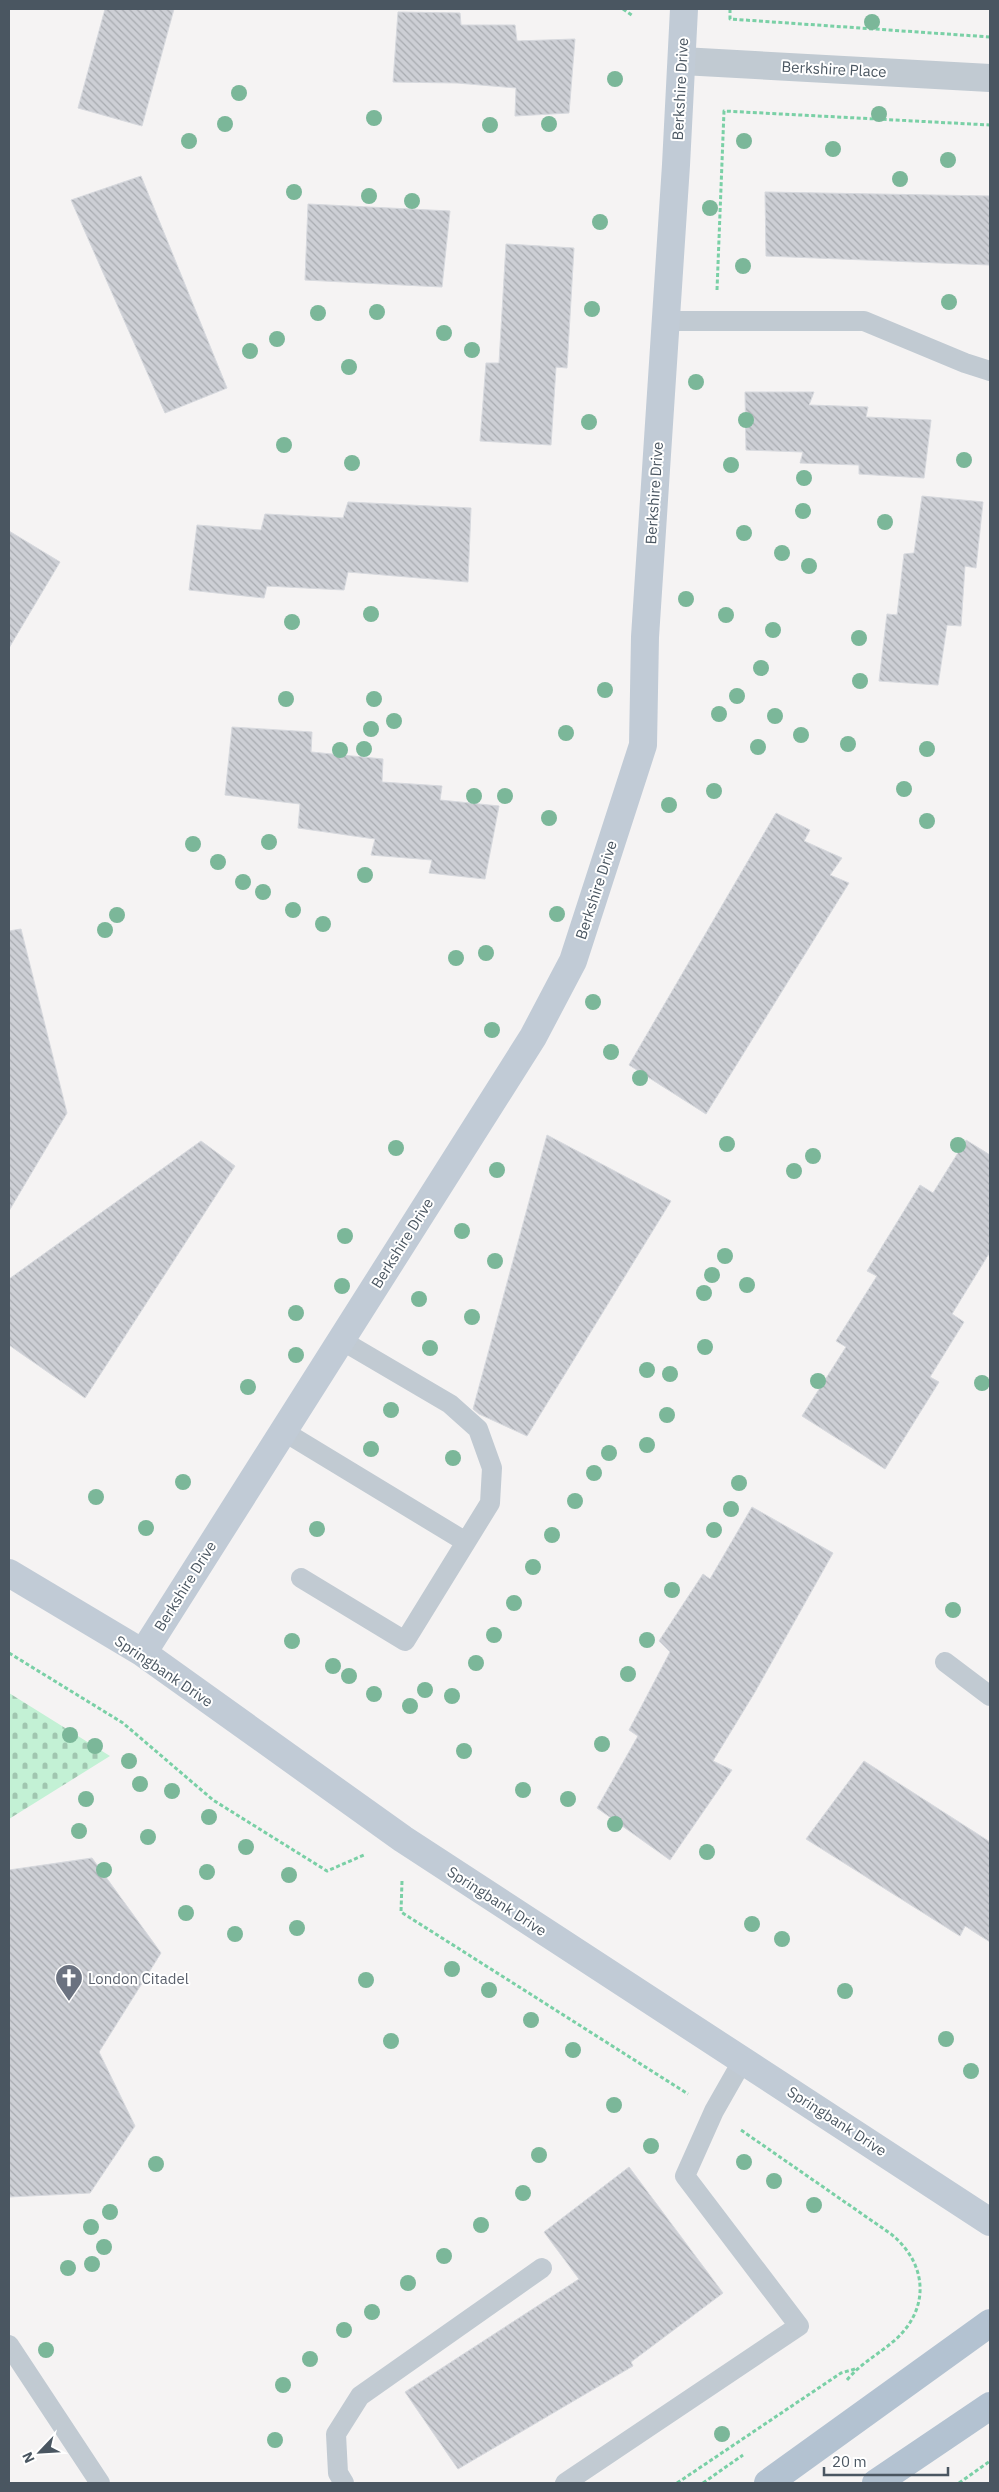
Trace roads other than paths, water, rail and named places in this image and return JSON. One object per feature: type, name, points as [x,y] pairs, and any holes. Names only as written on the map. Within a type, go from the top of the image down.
[{"type":"main road","points":[[768,2483],[990,2323]]},
{"type":"main road","points":[[876,2483],[990,2406]]},
{"type":"street","name":"Berkshire Drive","points":[[143,1653],[533,1037],[573,961],[643,745],[645,637],[684,9]]},
{"type":"street","name":"Berkshire Place","points":[[682,61],[989,77]]},
{"type":"street","name":"Springbank Drive","points":[[9,1573],[143,1653],[403,1839],[990,2222]]},
{"type":"lane","points":[[665,321],[864,321],[964,363],[990,371]]},
{"type":"lane","points":[[301,1578],[405,1641],[490,1503],[492,1468],[478,1429],[450,1404],[341,1340]]},
{"type":"lane","points":[[283,1431],[466,1542]]},
{"type":"lane","points":[[945,1662],[990,1696]]},
{"type":"lane","points":[[565,2483],[799,2326],[684,2176],[714,2111],[743,2060]]},
{"type":"lane","points":[[344,2483],[338,2473],[336,2434],[360,2396],[542,2268]]},
{"type":"lane","points":[[9,2345],[100,2483]]},
{"type":"place","name":"London Citadel","points":[[69,2002]]}]
